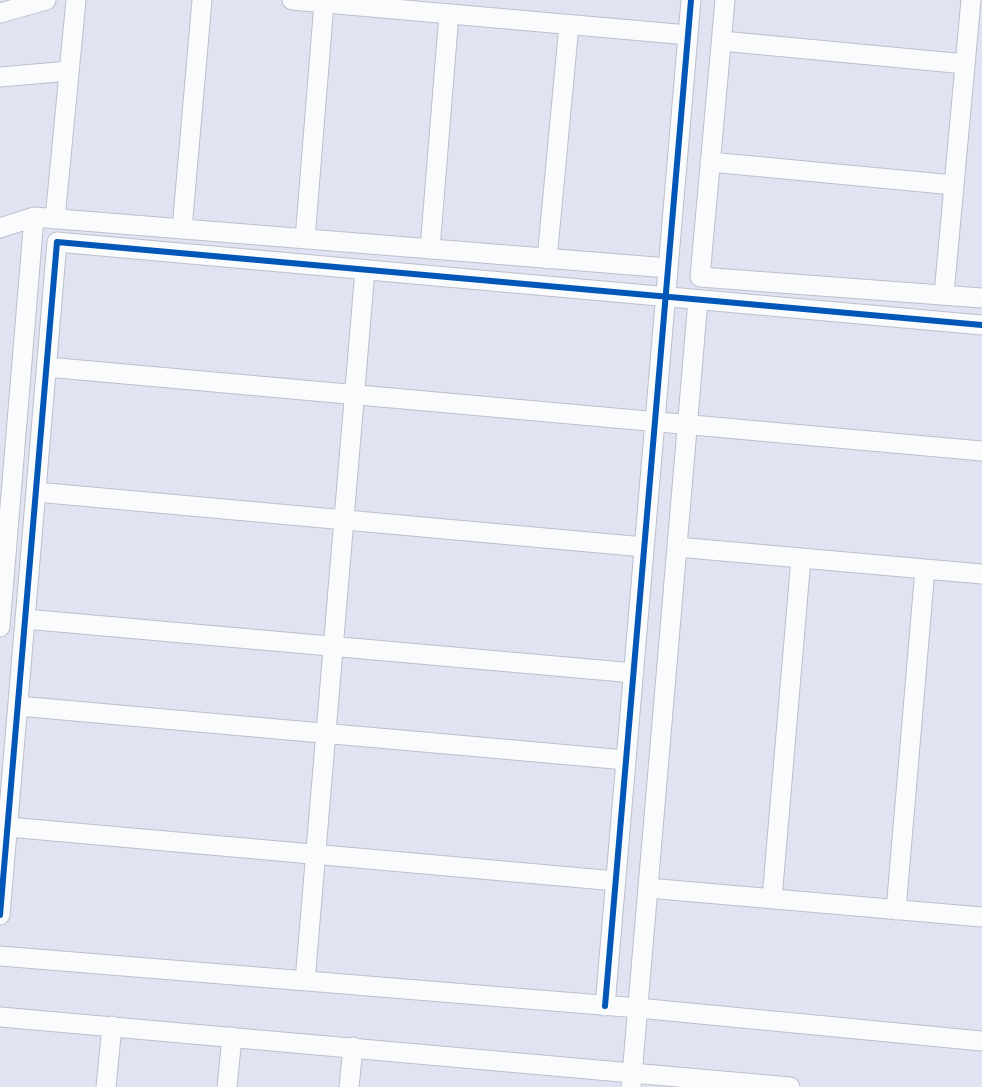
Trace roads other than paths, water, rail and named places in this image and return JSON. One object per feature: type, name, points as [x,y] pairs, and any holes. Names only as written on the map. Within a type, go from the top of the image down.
[{"type":"street","points":[[0,13],[46,0]]},
{"type":"street","points":[[55,218],[76,0]]},
{"type":"street","points":[[182,229],[202,0]]},
{"type":"street","points":[[292,0],[324,3],[388,4],[449,14],[688,35]]},
{"type":"street","points":[[605,1006],[691,0]]},
{"type":"street","points":[[725,0],[700,277],[982,298]]},
{"type":"street","points":[[944,294],[971,0]]},
{"type":"street","points":[[305,239],[324,3]]},
{"type":"street","points":[[430,249],[449,14]]},
{"type":"street","points":[[547,259],[568,25]]},
{"type":"street","points":[[722,41],[965,64]]},
{"type":"street","points":[[0,76],[69,70]]},
{"type":"street","points":[[710,162],[954,185]]},
{"type":"street","points":[[0,228],[34,217],[55,218],[668,268]]},
{"type":"street","points":[[0,627],[34,217]]},
{"type":"street","points":[[0,915],[57,242],[982,325]]},
{"type":"street","points":[[305,981],[365,270]]},
{"type":"street","points":[[632,1080],[698,300]]},
{"type":"street","points":[[47,367],[982,450]]},
{"type":"street","points":[[36,492],[644,547]]},
{"type":"street","points":[[677,547],[982,574]]},
{"type":"street","points":[[772,899],[801,558]]},
{"type":"street","points":[[896,910],[925,569]]},
{"type":"street","points":[[25,619],[634,673]]},
{"type":"street","points":[[18,706],[626,760]]},
{"type":"street","points":[[8,827],[616,882]]},
{"type":"street","points":[[648,888],[982,917]]},
{"type":"street","points":[[0,956],[638,1008],[982,1041]]},
{"type":"street","points":[[0,1017],[353,1047],[632,1080],[790,1087]]},
{"type":"street","points":[[106,1087],[112,1026]]},
{"type":"street","points":[[227,1087],[232,1037]]},
{"type":"street","points":[[349,1087],[353,1047]]}]
